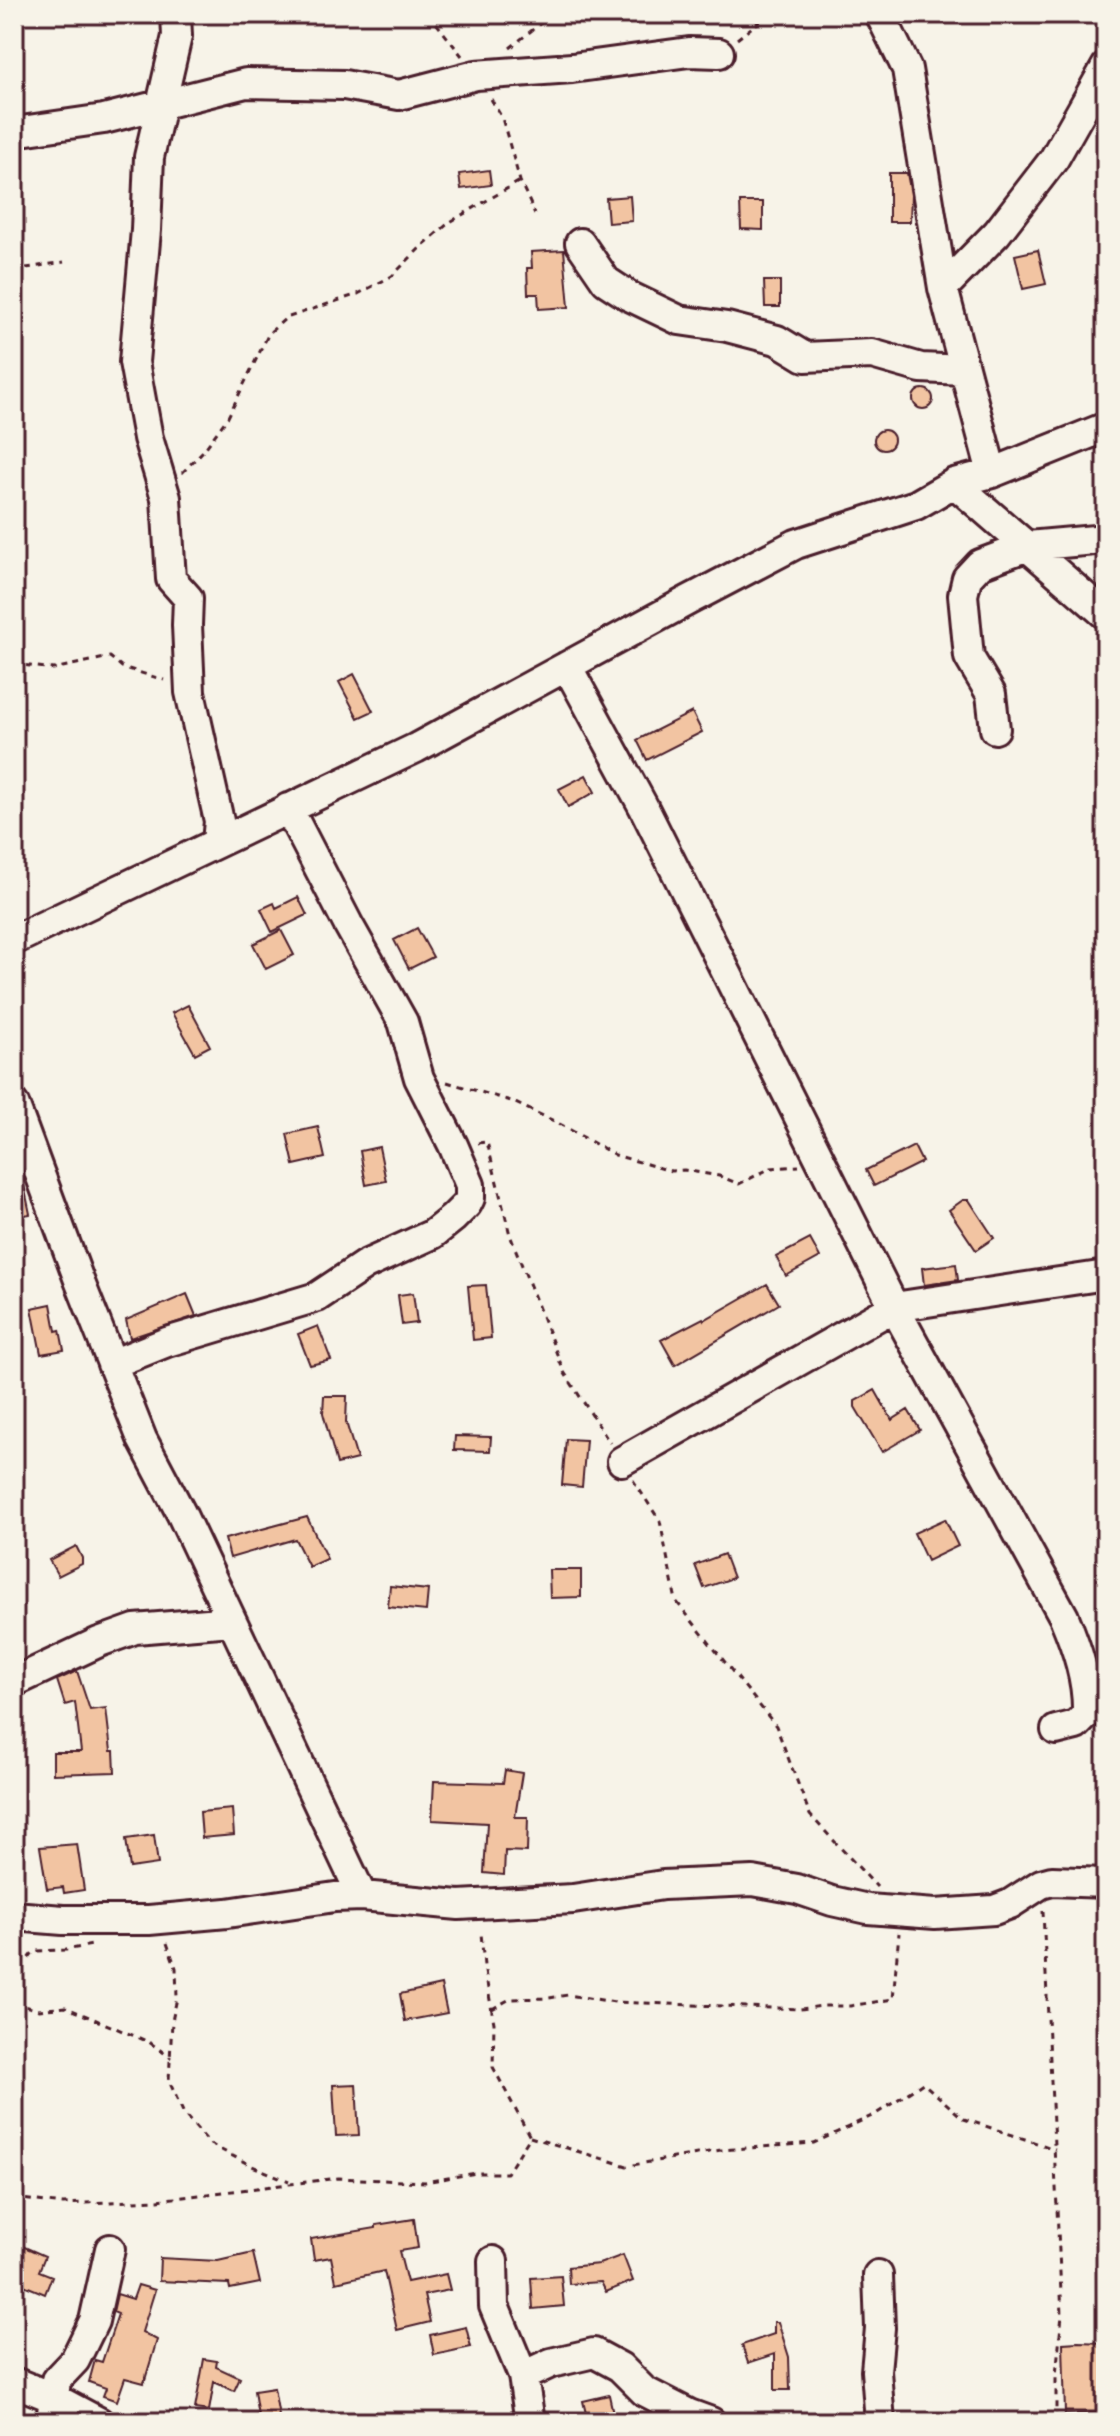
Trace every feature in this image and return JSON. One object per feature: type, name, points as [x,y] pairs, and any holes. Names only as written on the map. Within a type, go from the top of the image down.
[{"type":"street","points":[[176,14],[177,36],[149,157],[134,362],[148,438],[166,498],[171,579],[188,598],[190,692],[219,821],[217,842]]},
{"type":"street","points":[[880,14],[907,69],[943,288],[992,473]]},
{"type":"street","points":[[14,132],[104,119],[246,83],[344,85],[399,95],[476,75],[572,68],[689,52],[719,53]]},
{"type":"street","points":[[943,288],[997,233],[1054,159],[1106,67]]},
{"type":"street","points":[[104,119],[130,131],[149,157]]},
{"type":"street","points":[[580,243],[606,281],[679,320],[727,327],[777,340],[805,357],[872,354],[921,368],[964,370]]},
{"type":"street","points":[[14,940],[416,748],[796,544],[916,505],[954,483],[992,473],[1106,427]]},
{"type":"street","points":[[954,483],[1106,615]]},
{"type":"street","points":[[995,729],[991,694],[969,657],[963,595],[967,578],[980,564],[1028,546],[1106,539]]},
{"type":"street","points":[[567,666],[643,806],[894,1307],[1039,1570],[1076,1648],[1087,1693],[1087,1714],[1076,1725],[1056,1730]]},
{"type":"street","points":[[112,1364],[167,1342],[317,1297],[365,1265],[433,1234],[453,1218],[470,1198],[470,1185],[453,1145],[419,1078],[403,1022],[288,808]]},
{"type":"street","points":[[14,1104],[142,1439],[181,1513],[362,1896]]},
{"type":"street","points":[[622,1461],[894,1307],[1106,1275]]},
{"type":"street","points":[[14,1682],[99,1642],[135,1629],[232,1621]]},
{"type":"street","points":[[14,1916],[63,1920],[149,1920],[227,1913],[335,1897],[362,1896],[459,1905],[573,1899],[663,1885],[753,1881],[797,1889],[868,1909],[935,1914],[994,1910],[1052,1881],[1106,1883]]},
{"type":"street","points":[[52,2410],[56,2380],[75,2360],[94,2321],[110,2249]]},
{"type":"street","points":[[493,2261],[494,2306],[523,2376],[530,2422]]},
{"type":"street","points":[[878,2275],[880,2328],[876,2371],[880,2422]]},
{"type":"street","points":[[523,2376],[551,2363],[594,2353],[620,2367],[644,2391],[711,2422]]},
{"type":"street","points":[[14,2382],[52,2410],[99,2422]]},
{"type":"path","points":[[429,14],[476,75],[502,118],[520,181],[535,214]]},
{"type":"path","points":[[509,49],[552,14]]},
{"type":"path","points":[[719,53],[769,14]]},
{"type":"path","points":[[166,498],[185,469],[204,450],[228,417],[269,333],[286,318],[358,294],[392,276],[450,222],[520,181]]},
{"type":"path","points":[[14,270],[64,262]]},
{"type":"path","points":[[14,664],[53,669],[110,657],[122,667],[157,677],[190,692]]},
{"type":"path","points":[[419,1078],[444,1081],[511,1101],[615,1155],[671,1171],[719,1176],[739,1184],[771,1168],[799,1166],[825,1171]]},
{"type":"path","points":[[453,1145],[487,1142],[510,1235],[564,1372],[660,1521],[676,1601],[776,1726],[810,1815],[900,1911],[893,1999],[800,2009],[615,2002],[568,1995],[510,1999],[492,2009]]},
{"type":"path","points":[[1041,1884],[1048,1970],[1062,2315],[1056,2375],[1056,2422]]},
{"type":"path","points":[[481,1933],[494,2023],[493,2067],[530,2137],[627,2166],[721,2150],[814,2143],[876,2114],[923,2083],[964,2119],[1055,2149]]},
{"type":"path","points":[[162,1938],[170,1946],[176,1968],[177,1998],[172,2021],[169,2081],[184,2114],[210,2144],[252,2166],[293,2182]]},
{"type":"path","points":[[14,1977],[34,1951],[66,1950],[101,1943]]},
{"type":"path","points":[[14,2003],[39,2010],[65,2007],[149,2042],[171,2058]]},
{"type":"path","points":[[14,2198],[63,2204],[158,2200],[339,2178],[425,2182],[476,2173],[507,2173],[530,2137]]},
{"type":"building","points":[[489,170],[491,185],[461,189],[459,174]]},
{"type":"building","points":[[889,173],[907,173],[911,195],[910,222],[889,222]]},
{"type":"building","points":[[630,196],[632,221],[608,223],[606,198]]},
{"type":"building","points":[[740,202],[763,202],[763,230],[741,229]]},
{"type":"building","points":[[564,250],[569,307],[539,309],[538,294],[528,294],[527,268],[532,268],[531,252]]},
{"type":"building","points":[[1038,250],[1046,284],[1023,289],[1015,255]]},
{"type":"building","points":[[764,281],[780,281],[780,307],[765,307]]},
{"type":"building","points":[[923,389],[930,392],[933,399],[930,406],[923,409],[916,406],[913,399],[916,392]]},
{"type":"building","points":[[880,430],[888,430],[894,440],[888,450],[880,450],[874,444],[874,436]]},
{"type":"building","points":[[354,674],[373,711],[358,718],[339,682]]},
{"type":"building","points":[[692,712],[702,732],[647,760],[637,740]]},
{"type":"building","points":[[586,775],[595,792],[568,807],[559,789]]},
{"type":"building","points":[[298,897],[307,915],[272,932],[261,909],[274,903],[276,908]]},
{"type":"building","points":[[417,928],[433,957],[409,969],[394,940]]},
{"type":"building","points":[[281,930],[294,955],[266,969],[253,944]]},
{"type":"building","points":[[188,1005],[210,1046],[195,1054],[172,1013]]},
{"type":"building","points":[[318,1127],[325,1158],[294,1165],[287,1134]]},
{"type":"building","points":[[914,1146],[922,1162],[874,1186],[866,1170]]},
{"type":"building","points":[[379,1147],[386,1181],[366,1185],[360,1151]]},
{"type":"building","points":[[21,1171],[30,1214],[14,1217],[14,1172]]},
{"type":"building","points":[[963,1200],[969,1200],[994,1238],[976,1250],[949,1210]]},
{"type":"building","points":[[810,1239],[820,1257],[786,1276],[776,1257]]},
{"type":"building","points":[[956,1264],[958,1280],[924,1285],[922,1268]]},
{"type":"building","points":[[767,1284],[779,1304],[675,1365],[661,1340],[704,1320]]},
{"type":"building","points":[[486,1285],[491,1338],[473,1340],[468,1286]]},
{"type":"building","points":[[413,1293],[417,1323],[402,1325],[398,1295]]},
{"type":"building","points":[[187,1294],[196,1316],[130,1338],[126,1320]]},
{"type":"building","points":[[51,1304],[56,1331],[60,1330],[64,1350],[41,1354],[32,1308]]},
{"type":"building","points":[[318,1326],[331,1360],[310,1365],[298,1334]]},
{"type":"building","points":[[875,1390],[892,1420],[908,1410],[920,1430],[882,1452],[855,1407],[855,1401]]},
{"type":"building","points":[[324,1396],[347,1396],[346,1422],[357,1459],[337,1464],[323,1413]]},
{"type":"building","points":[[455,1436],[491,1437],[490,1451],[454,1450]]},
{"type":"building","points":[[566,1439],[586,1440],[582,1487],[562,1485]]},
{"type":"building","points":[[307,1517],[327,1559],[309,1567],[295,1539],[230,1558],[225,1539]]},
{"type":"building","points":[[945,1519],[958,1546],[927,1561],[914,1533]]},
{"type":"building","points":[[76,1546],[82,1564],[58,1576],[49,1560]]},
{"type":"building","points":[[724,1554],[733,1578],[704,1588],[695,1565]]},
{"type":"building","points":[[549,1570],[581,1570],[581,1597],[550,1598]]},
{"type":"building","points":[[390,1586],[428,1590],[426,1611],[388,1607]]},
{"type":"building","points":[[77,1671],[90,1710],[106,1708],[115,1772],[53,1774],[53,1752],[81,1752],[75,1702],[65,1705],[57,1680]]},
{"type":"building","points":[[505,1770],[522,1773],[515,1817],[528,1817],[527,1852],[505,1851],[504,1875],[484,1873],[487,1823],[432,1820],[434,1781],[503,1783]]},
{"type":"building","points":[[232,1809],[234,1835],[202,1838],[200,1812]]},
{"type":"building","points":[[154,1835],[158,1864],[130,1868],[126,1839]]},
{"type":"building","points":[[77,1844],[84,1890],[64,1893],[63,1887],[47,1889],[40,1847]]},
{"type":"building","points":[[441,1985],[447,2013],[405,2021],[400,1994]]},
{"type":"building","points":[[356,2084],[359,2135],[336,2136],[333,2085]]},
{"type":"building","points":[[414,2219],[418,2248],[399,2251],[407,2282],[446,2274],[450,2290],[424,2295],[430,2322],[397,2330],[384,2271],[336,2282],[331,2257],[314,2260],[311,2239]]},
{"type":"building","points":[[22,2246],[45,2256],[39,2271],[52,2276],[45,2294],[14,2281],[14,2264]]},
{"type":"building","points":[[253,2253],[260,2283],[230,2289],[229,2284],[159,2281],[160,2258],[218,2261]]},
{"type":"building","points":[[623,2255],[633,2281],[606,2292],[601,2282],[569,2284],[568,2267],[599,2264]]},
{"type":"building","points":[[561,2276],[564,2306],[533,2309],[531,2278]]},
{"type":"building","points":[[138,2285],[155,2290],[142,2332],[157,2340],[144,2383],[125,2378],[117,2401],[103,2396],[106,2388],[89,2382],[95,2360],[102,2362],[118,2314],[113,2312],[117,2294],[133,2299]]},
{"type":"building","points":[[774,2322],[778,2322],[789,2357],[790,2390],[775,2390],[775,2354],[748,2363],[742,2345],[774,2334]]},
{"type":"building","points":[[466,2327],[471,2347],[434,2355],[430,2335]]},
{"type":"building","points":[[1063,2343],[1106,2343],[1106,2413],[1065,2414]]},
{"type":"building","points":[[204,2359],[217,2361],[216,2367],[240,2378],[234,2391],[214,2382],[209,2411],[195,2409]]},
{"type":"building","points":[[274,2388],[280,2422],[259,2422],[254,2391]]},
{"type":"building","points":[[609,2395],[615,2422],[588,2422],[583,2401]]}]
